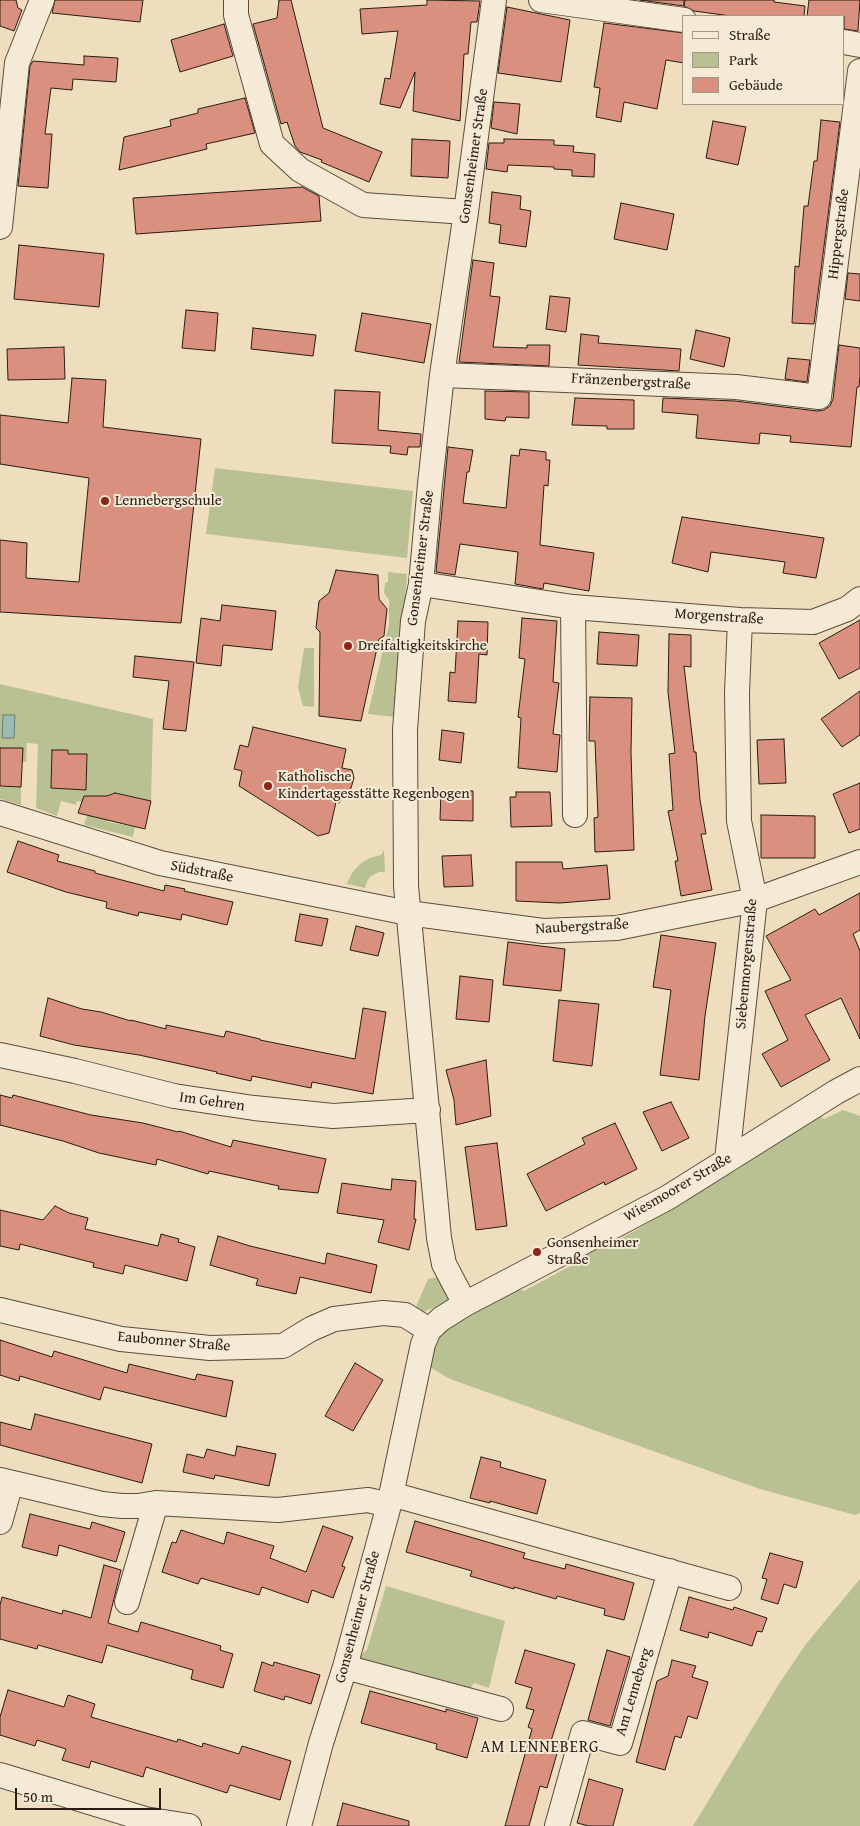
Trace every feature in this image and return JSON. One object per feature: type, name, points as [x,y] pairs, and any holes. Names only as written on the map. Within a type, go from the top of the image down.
[{"type":"street","points":[[0,227],[17,63],[42,0]]},
{"type":"street","points":[[236,0],[237,18],[272,144],[300,170],[362,205],[466,212]]},
{"type":"street","name":"Gonsenheimer Straße","points":[[465,1304],[442,1256],[438,1238],[428,1110],[406,886],[405,730],[412,621],[421,584],[442,375],[494,0]]},
{"type":"street","points":[[541,0],[682,20]]},
{"type":"street","points":[[845,42],[860,45]]},
{"type":"street","name":"Hippergstraße","points":[[819,396],[860,71]]},
{"type":"street","name":"Fränzenbergstraße","points":[[442,375],[736,387],[819,396]]},
{"type":"street","name":"Morgenstraße","points":[[421,584],[573,606],[740,620],[813,622],[847,609],[860,599]]},
{"type":"street","points":[[573,606],[575,815]]},
{"type":"street","name":"Siebenmorgenstraße","points":[[727,1160],[755,900],[739,821],[737,693],[740,620]]},
{"type":"street","name":"Südstraße","points":[[0,813],[160,863],[408,913]]},
{"type":"street","name":"Naubergstraße","points":[[408,913],[543,931],[617,928],[755,900],[860,862]]},
{"type":"street","name":"Im Gehren","points":[[0,1055],[75,1071],[174,1096],[254,1108],[333,1116],[428,1110]]},
{"type":"street","name":"Wiesmoorer Straße","points":[[465,1304],[667,1198],[860,1079]]},
{"type":"street","points":[[429,1330],[441,1319],[465,1304]]},
{"type":"street","name":"Eaubonner Straße","points":[[0,1310],[121,1339],[210,1348],[283,1346],[311,1329],[334,1319],[383,1313],[405,1315],[429,1330]]},
{"type":"street","name":"Gonsenheimer Straße","points":[[299,1826],[321,1743],[345,1667],[390,1500],[423,1344],[429,1330]]},
{"type":"street","points":[[0,1522],[6,1481],[102,1504],[138,1506],[156,1503],[278,1510],[368,1500],[390,1500],[670,1571],[729,1588]]},
{"type":"street","points":[[127,1602],[156,1503]]},
{"type":"street","name":"Am Lenneberg","points":[[557,1826],[583,1733],[620,1743],[670,1571]]},
{"type":"street","points":[[345,1667],[501,1709]]},
{"type":"street","points":[[0,1775],[145,1819],[189,1826]]},
{"type":"green space","points":[[215,468],[413,491],[407,558],[206,534]]},
{"type":"green space","points":[[388,572],[407,574],[395,717],[368,714],[389,624],[389,600],[384,593],[385,583],[388,582]]},
{"type":"green space","points":[[304,648],[314,648],[314,707],[303,706],[298,687]]},
{"type":"green space","points":[[0,684],[153,719],[151,801],[115,793],[110,795],[108,822],[135,827],[133,837],[84,825],[93,796],[84,796],[82,802],[77,801],[76,805],[61,801],[57,816],[36,808],[38,744],[27,743],[26,762],[22,762],[23,748],[0,748]],"holes":[[[52,750],[68,750],[68,754],[87,754],[86,790],[51,788]]]},
{"type":"green space","points":[[0,787],[21,787],[21,805],[0,799]]},
{"type":"green space","points":[[384,850],[385,872],[379,872],[371,876],[365,888],[344,883],[347,883],[352,873],[360,864],[370,858],[381,855]]},
{"type":"green space","points":[[843,1110],[860,1116],[860,1513],[855,1515],[760,1489],[450,1379],[428,1366],[432,1351],[449,1324],[516,1288],[524,1291],[576,1263],[581,1249],[595,1240],[611,1244],[687,1201],[690,1190],[700,1182],[716,1182],[743,1166],[746,1158],[820,1115],[824,1119]]},
{"type":"green space","points":[[444,1275],[451,1293],[448,1302],[418,1314],[415,1309],[428,1279]]},
{"type":"green space","points":[[860,1579],[860,1826],[693,1826],[779,1684],[806,1644]]},
{"type":"green space","points":[[386,1586],[505,1621],[489,1688],[474,1683],[469,1691],[359,1663],[362,1654],[367,1650]]},
{"type":"water","points":[[3,715],[15,715],[14,738],[2,738]]},
{"type":"building","points":[[0,0],[16,0],[18,8],[22,10],[14,31],[0,26]]},
{"type":"building","points":[[55,0],[143,0],[140,22],[52,13]]},
{"type":"building","points":[[279,0],[291,0],[323,128],[382,152],[369,182],[300,152],[295,146],[287,122],[281,124],[253,24],[277,18]]},
{"type":"building","points":[[427,0],[480,1],[477,22],[471,22],[468,54],[464,54],[460,121],[413,111],[415,72],[400,108],[380,104],[385,78],[390,79],[398,31],[362,34],[360,9],[427,5]]},
{"type":"building","points":[[640,0],[684,0],[684,6]]},
{"type":"building","points":[[685,0],[774,0],[774,2],[805,6],[804,15],[724,15],[694,11],[684,6]]},
{"type":"building","points":[[809,0],[860,0],[858,31],[845,29],[845,15],[807,15]]},
{"type":"building","points":[[507,7],[570,20],[561,82],[498,73]]},
{"type":"building","points":[[604,23],[682,33],[682,63],[666,60],[657,109],[624,102],[621,122],[596,117],[600,88],[594,87]]},
{"type":"building","points":[[224,24],[233,56],[180,72],[171,40]]},
{"type":"building","points":[[84,56],[118,58],[116,82],[73,79],[72,90],[51,88],[45,134],[52,134],[48,188],[18,186],[30,66],[33,61],[84,65]]},
{"type":"building","points":[[245,98],[255,133],[206,144],[207,149],[119,170],[124,137],[171,126],[170,120],[198,113],[198,109]]},
{"type":"building","points":[[494,102],[520,104],[517,134],[491,128]]},
{"type":"building","points":[[821,120],[840,122],[814,324],[792,323],[795,266],[799,267],[804,206],[808,206],[814,161],[817,161]]},
{"type":"building","points":[[713,121],[746,127],[738,165],[706,158]]},
{"type":"building","points":[[412,139],[450,141],[448,178],[411,176]]},
{"type":"building","points":[[504,139],[554,140],[554,145],[574,146],[573,152],[595,154],[594,177],[572,176],[572,170],[554,169],[554,167],[508,165],[507,172],[486,169],[489,143],[504,143]]},
{"type":"building","points":[[302,187],[319,196],[321,221],[136,234],[133,198]]},
{"type":"building","points":[[492,192],[521,196],[520,209],[531,211],[526,247],[499,243],[501,225],[489,223]]},
{"type":"building","points":[[621,203],[674,214],[667,250],[614,239]]},
{"type":"building","points":[[19,245],[104,254],[99,307],[14,299]]},
{"type":"building","points":[[473,260],[494,263],[490,296],[500,297],[493,347],[527,348],[527,345],[550,345],[549,366],[459,362]]},
{"type":"building","points":[[848,273],[860,274],[860,301],[845,299]]},
{"type":"building","points":[[550,296],[570,298],[566,332],[546,329]]},
{"type":"building","points":[[186,310],[218,313],[215,351],[182,348]]},
{"type":"building","points":[[362,313],[431,324],[424,363],[355,351]]},
{"type":"building","points":[[253,328],[316,335],[313,356],[251,349]]},
{"type":"building","points":[[696,330],[730,338],[724,367],[690,359]]},
{"type":"building","points":[[581,334],[599,336],[598,343],[681,349],[679,371],[578,365]]},
{"type":"building","points":[[839,345],[860,348],[859,387],[857,387],[851,447],[790,442],[791,436],[760,433],[759,444],[696,438],[698,415],[662,412],[663,398],[735,401],[817,411],[824,410],[830,406],[833,399]]},
{"type":"building","points":[[64,347],[65,379],[8,380],[7,349]]},
{"type":"building","points":[[788,358],[810,360],[807,382],[785,379]]},
{"type":"building","name":"Lennebergschule","points":[[72,378],[106,380],[103,427],[201,439],[181,623],[0,612],[0,540],[27,543],[26,578],[79,582],[89,478],[0,464],[0,415],[68,423]]},
{"type":"building","points":[[335,390],[380,392],[378,430],[421,434],[420,447],[408,447],[407,455],[390,453],[391,446],[332,443]]},
{"type":"building","points":[[485,391],[529,392],[529,418],[506,417],[505,421],[485,419]]},
{"type":"building","points":[[575,398],[634,400],[634,429],[607,429],[607,426],[572,425]]},
{"type":"building","points":[[448,447],[473,450],[469,472],[467,472],[463,503],[506,508],[511,455],[519,456],[520,449],[546,452],[546,460],[550,460],[548,486],[544,485],[540,545],[594,553],[589,591],[544,583],[543,589],[515,584],[518,552],[460,544],[455,575],[436,572]]},
{"type":"building","points":[[682,517],[824,538],[816,578],[783,573],[785,562],[711,552],[708,572],[672,563]]},
{"type":"building","name":"Dreifaltigkeitskirche","points":[[336,570],[378,575],[379,599],[387,609],[384,636],[379,639],[361,721],[319,716],[320,632],[316,628],[319,601],[329,593]]},
{"type":"building","points":[[222,605],[276,611],[272,650],[223,645],[221,666],[196,663],[201,618],[220,621]]},
{"type":"building","points":[[522,618],[557,621],[553,682],[559,683],[553,734],[560,735],[557,772],[518,768],[521,718],[518,717],[525,659],[519,658]]},
{"type":"building","points":[[860,620],[860,668],[839,679],[819,643]]},
{"type":"building","points":[[458,621],[488,622],[487,655],[479,654],[476,703],[448,701],[450,672],[455,673]]},
{"type":"building","points":[[599,632],[639,635],[637,666],[597,664]]},
{"type":"building","points":[[669,634],[691,635],[691,667],[684,666],[694,752],[696,752],[700,800],[706,834],[701,834],[712,890],[681,896],[675,861],[678,861],[668,811],[673,810],[669,754],[675,753],[668,692]]},
{"type":"building","points":[[135,656],[194,662],[186,731],[163,729],[169,681],[133,677]]},
{"type":"building","points":[[860,691],[860,735],[842,747],[821,719]]},
{"type":"building","points":[[590,697],[632,698],[631,752],[634,850],[595,852],[594,818],[598,817],[595,741],[589,741]]},
{"type":"building","points":[[253,727],[346,749],[342,768],[352,770],[354,778],[351,788],[339,803],[336,802],[329,833],[318,836],[239,786],[242,771],[234,769],[240,745],[248,747]]},
{"type":"building","points":[[442,730],[464,733],[461,763],[439,760]]},
{"type":"building","points":[[784,739],[786,783],[759,784],[757,740]]},
{"type":"building","points":[[0,748],[23,748],[21,787],[0,786]]},
{"type":"building","points":[[52,750],[68,750],[68,754],[87,754],[86,790],[51,788]]},
{"type":"building","points":[[860,783],[860,829],[849,833],[833,794]]},
{"type":"building","points":[[441,791],[473,791],[473,821],[440,820]]},
{"type":"building","points":[[516,792],[550,792],[552,826],[511,827],[510,797],[516,797]]},
{"type":"building","points":[[115,793],[151,801],[145,829],[78,813],[84,796],[107,796]]},
{"type":"building","points":[[761,815],[815,816],[815,858],[761,858]]},
{"type":"building","points":[[18,841],[59,855],[57,861],[95,871],[95,873],[164,891],[165,885],[233,902],[227,925],[182,914],[181,920],[139,912],[138,916],[106,908],[107,902],[66,892],[7,872]]},
{"type":"building","points":[[471,855],[473,886],[444,887],[442,856]]},
{"type":"building","points":[[516,862],[562,862],[563,869],[607,865],[610,899],[560,903],[516,901]]},
{"type":"building","points":[[860,893],[860,930],[853,934],[860,951],[860,1039],[841,998],[805,1015],[830,1060],[781,1087],[762,1054],[788,1040],[765,991],[791,980],[766,936],[815,909],[819,915]]},
{"type":"building","points":[[300,914],[328,919],[322,946],[295,941]]},
{"type":"building","points":[[356,926],[384,933],[378,956],[350,950]]},
{"type":"building","points":[[661,935],[716,943],[705,1016],[699,1080],[660,1075],[671,990],[653,987]]},
{"type":"building","points":[[508,942],[565,949],[561,991],[503,985]]},
{"type":"building","points":[[460,976],[493,980],[489,1022],[456,1019]]},
{"type":"building","points":[[48,998],[82,1009],[166,1029],[166,1025],[224,1037],[226,1031],[260,1040],[355,1059],[363,1008],[386,1012],[373,1094],[312,1082],[311,1088],[252,1076],[251,1081],[139,1055],[74,1045],[40,1036]]},
{"type":"building","points":[[559,1000],[599,1004],[592,1066],[553,1061]]},
{"type":"building","points":[[486,1060],[491,1116],[456,1125],[454,1100],[446,1070]]},
{"type":"building","points":[[0,1095],[12,1098],[13,1095],[91,1115],[179,1131],[231,1147],[233,1140],[326,1159],[318,1193],[278,1189],[279,1186],[209,1171],[208,1174],[157,1159],[156,1165],[99,1153],[63,1141],[0,1125]]},
{"type":"building","points":[[671,1102],[689,1138],[662,1151],[643,1112]]},
{"type":"building","points":[[615,1123],[637,1169],[605,1185],[604,1182],[546,1211],[527,1174],[585,1144],[582,1138]]},
{"type":"building","points":[[497,1143],[507,1226],[476,1230],[465,1147]]},
{"type":"building","points":[[392,1179],[416,1181],[414,1219],[416,1219],[409,1250],[378,1242],[384,1220],[337,1213],[342,1183],[391,1190]]},
{"type":"building","points":[[55,1206],[69,1213],[88,1218],[85,1229],[158,1246],[161,1234],[179,1239],[178,1242],[195,1247],[187,1281],[125,1265],[123,1274],[93,1267],[94,1263],[20,1244],[19,1250],[0,1246],[0,1210],[43,1220]]},
{"type":"building","points":[[218,1236],[250,1246],[325,1264],[327,1253],[377,1265],[371,1293],[300,1277],[296,1294],[256,1285],[258,1279],[210,1265]]},
{"type":"building","points":[[0,1340],[52,1357],[54,1351],[127,1373],[129,1364],[195,1380],[197,1374],[233,1381],[226,1417],[104,1387],[100,1400],[20,1376],[19,1381],[0,1375]]},
{"type":"building","points":[[355,1363],[383,1380],[353,1431],[325,1416]]},
{"type":"building","points":[[35,1414],[152,1444],[142,1483],[0,1445],[0,1422],[31,1430]]},
{"type":"building","points":[[237,1446],[276,1454],[269,1486],[215,1475],[214,1479],[183,1472],[187,1454],[204,1458],[207,1449],[235,1456]]},
{"type":"building","points":[[481,1457],[501,1462],[500,1467],[546,1480],[537,1514],[490,1501],[490,1503],[470,1498]]},
{"type":"building","points":[[30,1514],[90,1529],[92,1522],[125,1532],[116,1562],[59,1545],[57,1556],[22,1547]]},
{"type":"building","points":[[415,1521],[525,1553],[523,1558],[565,1569],[566,1564],[634,1583],[624,1620],[604,1615],[605,1609],[557,1596],[556,1599],[514,1587],[514,1589],[470,1576],[472,1571],[406,1552]]},
{"type":"building","points":[[323,1526],[353,1537],[342,1566],[345,1567],[333,1598],[312,1590],[308,1603],[262,1587],[259,1595],[201,1578],[198,1584],[162,1572],[172,1542],[176,1543],[181,1530],[224,1544],[227,1532],[274,1546],[270,1558],[306,1572]]},
{"type":"building","points":[[770,1553],[803,1562],[796,1588],[784,1584],[778,1604],[761,1599],[767,1579],[762,1578]]},
{"type":"building","points":[[104,1565],[121,1570],[108,1623],[138,1632],[141,1622],[221,1646],[220,1650],[233,1654],[223,1688],[191,1679],[193,1670],[107,1645],[102,1663],[38,1645],[37,1649],[0,1639],[0,1605],[2,1597],[62,1614],[63,1610],[91,1618]]},
{"type":"building","points":[[689,1597],[733,1610],[734,1607],[767,1618],[762,1632],[757,1631],[752,1646],[709,1632],[708,1638],[680,1630]]},
{"type":"building","points":[[525,1650],[575,1664],[551,1741],[560,1743],[547,1788],[540,1786],[529,1826],[505,1826],[532,1729],[528,1727],[534,1710],[526,1708],[532,1688],[515,1683]]},
{"type":"building","points":[[607,1650],[630,1657],[610,1726],[588,1720]]},
{"type":"building","points":[[672,1660],[696,1666],[692,1677],[708,1682],[697,1719],[688,1716],[681,1738],[675,1736],[665,1770],[636,1762],[657,1681],[668,1676]]},
{"type":"building","points":[[262,1662],[273,1666],[274,1662],[320,1675],[311,1704],[285,1696],[284,1700],[254,1691]]},
{"type":"building","points":[[8,1690],[64,1707],[68,1695],[95,1704],[91,1717],[177,1742],[178,1739],[202,1747],[203,1743],[239,1754],[242,1746],[291,1761],[280,1800],[230,1785],[227,1793],[146,1767],[143,1777],[91,1761],[89,1768],[62,1760],[66,1749],[37,1740],[35,1746],[0,1735],[0,1717]]},
{"type":"building","points":[[370,1691],[446,1712],[446,1709],[478,1718],[467,1758],[436,1749],[437,1744],[361,1723]]},
{"type":"building","points":[[589,1779],[623,1789],[613,1826],[589,1826],[577,1823]]},
{"type":"building","points":[[343,1803],[409,1821],[409,1826],[337,1826]]},
{"type":"place","name":"Lennebergschule","points":[[105,501]]},
{"type":"place","name":"Dreifaltigkeitskirche","points":[[348,646]]},
{"type":"place","name":"Katholische Kindertagesstätte Regenbogen","points":[[268,786]]},
{"type":"place","name":"Gonsenheimer Straße","points":[[537,1252]]},
{"type":"district","name":"AM LENNEBERG","points":[[540,1748]]}]
